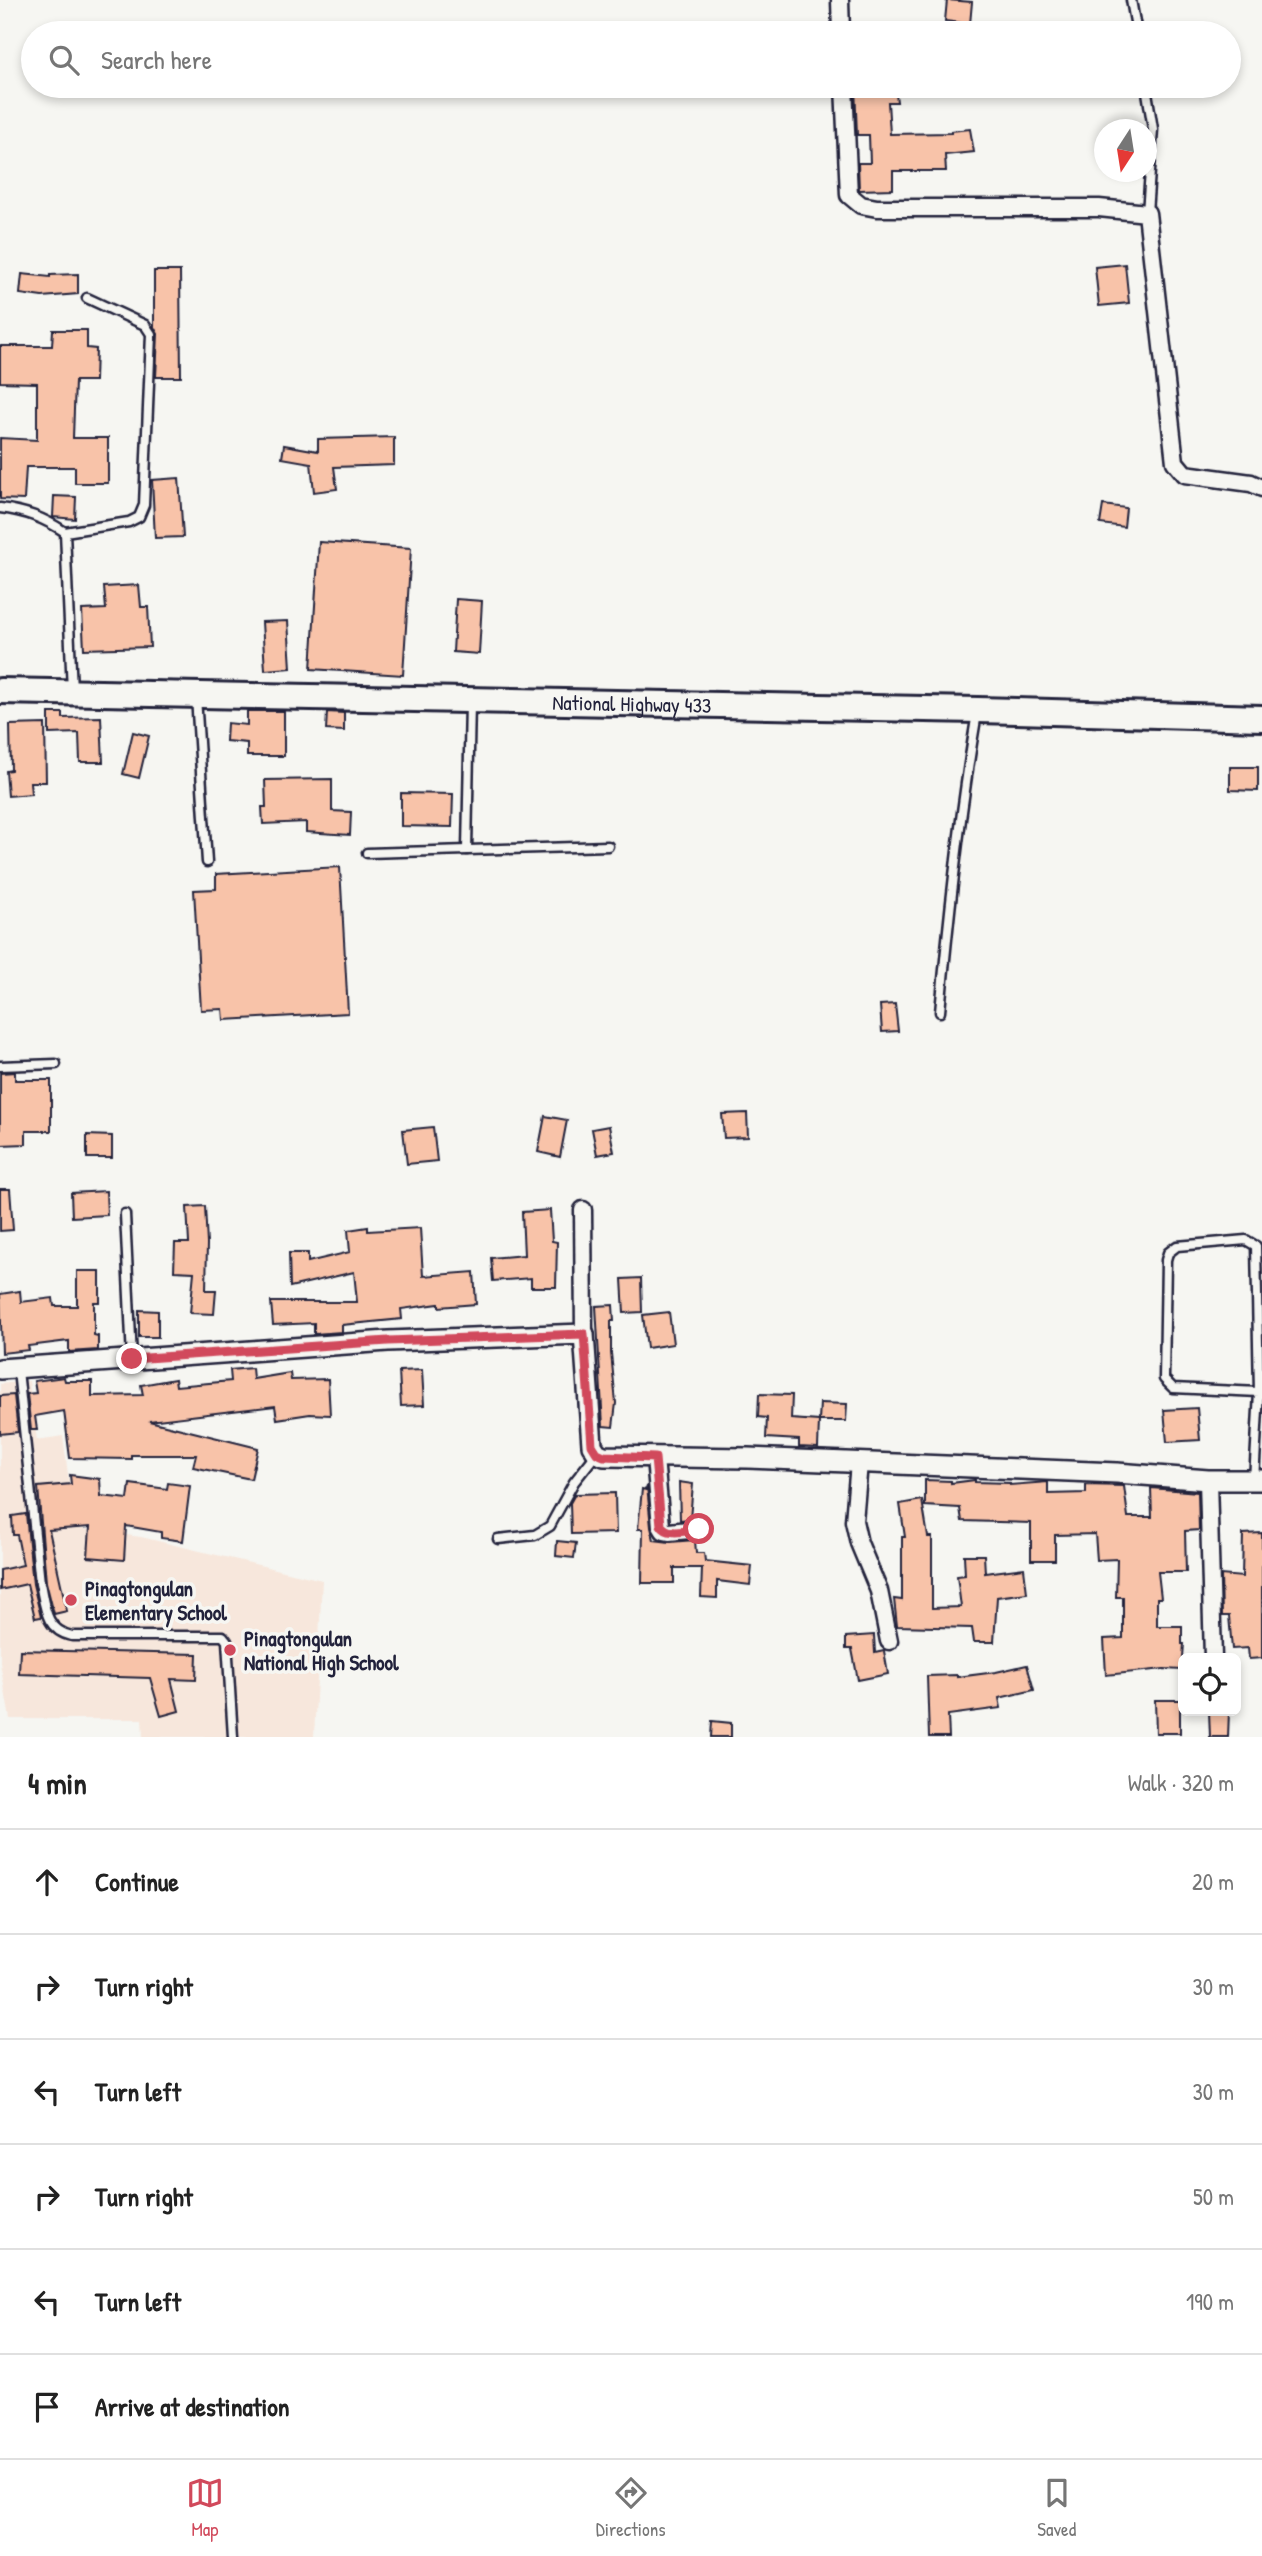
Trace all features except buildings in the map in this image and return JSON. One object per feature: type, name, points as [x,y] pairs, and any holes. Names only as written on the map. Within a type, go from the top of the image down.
[{"type":"main road","name":"National Highway 433","points":[[0,691],[1262,718]]},
{"type":"street","points":[[840,0],[841,21]]},
{"type":"street","points":[[845,98],[849,195],[861,205],[877,208],[1099,208],[1147,213],[1175,462],[1185,474],[1251,483],[1262,488]]},
{"type":"street","points":[[583,1210],[584,1334],[589,1422],[592,1445],[597,1453],[613,1458],[859,1463],[1117,1473],[1208,1480],[1258,1480]]},
{"type":"street","points":[[9,1368],[388,1341],[584,1334]]},
{"type":"street","points":[[655,1458],[661,1525],[664,1531],[699,1529]]},
{"type":"street","points":[[859,1463],[854,1521],[859,1543],[879,1591],[889,1640]]},
{"type":"street","points":[[1208,1480],[1213,1653]]},
{"type":"lane","points":[[1131,0],[1135,21]]},
{"type":"lane","points":[[1147,213],[1153,130],[1148,98]]},
{"type":"lane","points":[[0,509],[22,511],[49,521],[65,532],[129,522],[139,517],[144,505],[151,334],[145,325],[87,298]]},
{"type":"lane","points":[[65,532],[72,694]]},
{"type":"lane","points":[[196,697],[207,862]]},
{"type":"lane","points":[[467,850],[470,702]]},
{"type":"lane","points":[[940,1012],[948,915],[964,789],[978,710]]},
{"type":"lane","points":[[367,853],[608,846]]},
{"type":"lane","points":[[0,1066],[56,1064]]},
{"type":"lane","points":[[125,1214],[132,1359]]},
{"type":"lane","points":[[1258,1480],[1259,1392],[1256,1246],[1246,1240],[1177,1246],[1171,1249],[1166,1260],[1164,1380],[1174,1388],[1259,1392]]},
{"type":"lane","points":[[9,1368],[40,1583],[47,1616],[52,1626],[72,1636],[223,1636],[227,1641],[233,1737]]},
{"type":"lane","points":[[498,1539],[535,1535],[550,1526],[574,1482],[597,1453]]},
{"type":"shaded area","points":[[29,1381],[37,1440],[63,1436],[75,1528],[141,1537],[322,1580],[314,1737],[143,1737],[142,1719],[10,1719],[0,1663],[0,1384]]},
{"type":"place","name":"Pinagtongulan Elementary School","points":[[71,1600]]},
{"type":"place","name":"Pinagtongulan National High School","points":[[230,1650]]},
{"type":"route","points":[[132,1359],[388,1341],[584,1334],[592,1445],[597,1453],[613,1458],[655,1458],[661,1525],[664,1531],[699,1529]]}]
